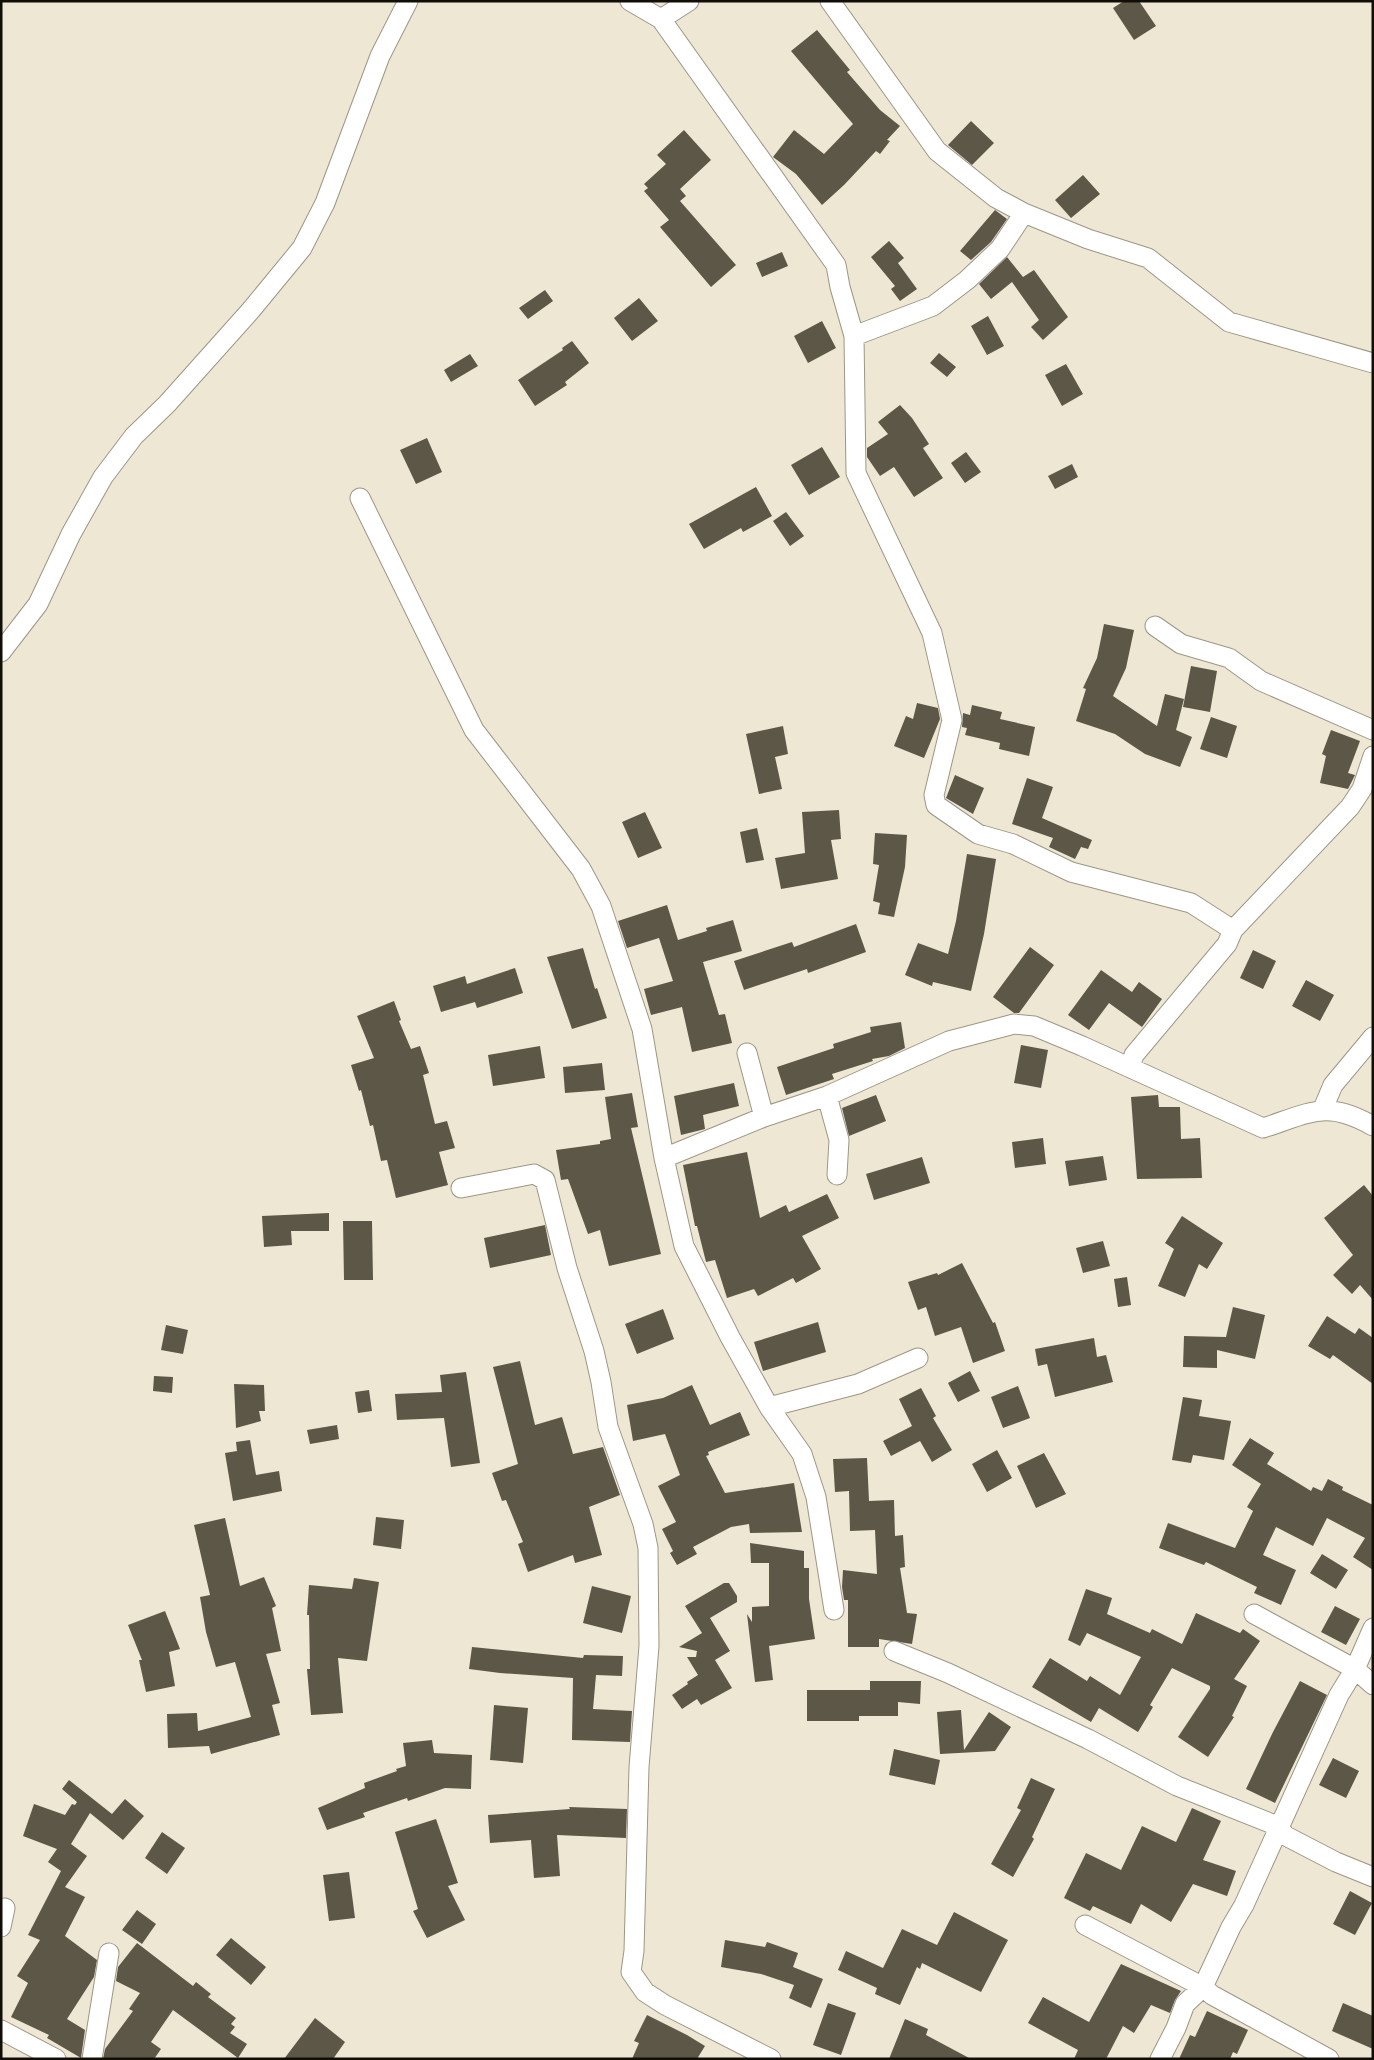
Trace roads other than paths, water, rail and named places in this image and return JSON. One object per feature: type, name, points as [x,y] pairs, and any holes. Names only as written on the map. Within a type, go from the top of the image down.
[{"type":"street","points":[[1,652],[38,604],[71,534],[108,470],[134,436],[166,404],[251,310],[302,248],[325,203],[380,56],[408,1]]},
{"type":"street","points":[[630,1],[661,19],[836,265],[840,287],[854,336],[856,473],[932,633],[952,720],[934,795],[936,805],[978,834],[1013,844],[1070,872],[1191,903],[1233,930]]},
{"type":"street","points":[[661,19],[689,1]]},
{"type":"street","points":[[830,1],[937,151],[996,198],[1024,213],[1088,239],[1148,258],[1229,322],[1373,363]]},
{"type":"street","points":[[854,336],[933,306],[967,280],[1000,249],[1024,213]]},
{"type":"street","points":[[360,498],[474,730],[581,869],[601,906],[642,1029],[664,1158],[684,1246],[730,1337],[770,1408],[802,1454],[816,1497],[834,1610]]},
{"type":"street","points":[[1155,626],[1181,644],[1229,658],[1261,681],[1373,730]]},
{"type":"street","points":[[1130,1067],[1134,1055],[1228,944],[1233,930],[1350,807],[1362,789],[1373,756]]},
{"type":"street","points":[[664,1158],[764,1117],[827,1096],[949,1041],[1014,1024],[1034,1026],[1130,1067],[1263,1128],[1322,1110],[1351,1114],[1373,1126]]},
{"type":"street","points":[[1322,1110],[1334,1085],[1373,1037]]},
{"type":"street","points":[[747,1053],[764,1117]]},
{"type":"street","points":[[827,1096],[839,1140],[837,1175]]},
{"type":"street","points":[[461,1188],[534,1174],[545,1180],[567,1268],[594,1351],[608,1426],[643,1524],[648,1548],[649,1646],[639,1767],[634,1951],[631,1972],[645,1992],[665,2005],[771,2059]]},
{"type":"street","points":[[770,1408],[858,1384],[918,1358]]},
{"type":"street","points":[[1254,1614],[1355,1669],[1373,1684]]},
{"type":"street","points":[[1160,2059],[1176,2028],[1185,2004],[1203,1987],[1230,1927],[1244,1905],[1339,1695],[1355,1669],[1373,1628]]},
{"type":"street","points":[[894,1651],[1088,1739],[1177,1786],[1280,1827],[1284,1835],[1336,1862],[1373,1877]]},
{"type":"street","points":[[1,1927],[5,1908]]},
{"type":"street","points":[[1085,1925],[1203,1987],[1212,1995],[1329,2059]]},
{"type":"street","points":[[92,2059],[109,1953]]},
{"type":"street","points":[[1,2030],[56,2059]]}]
